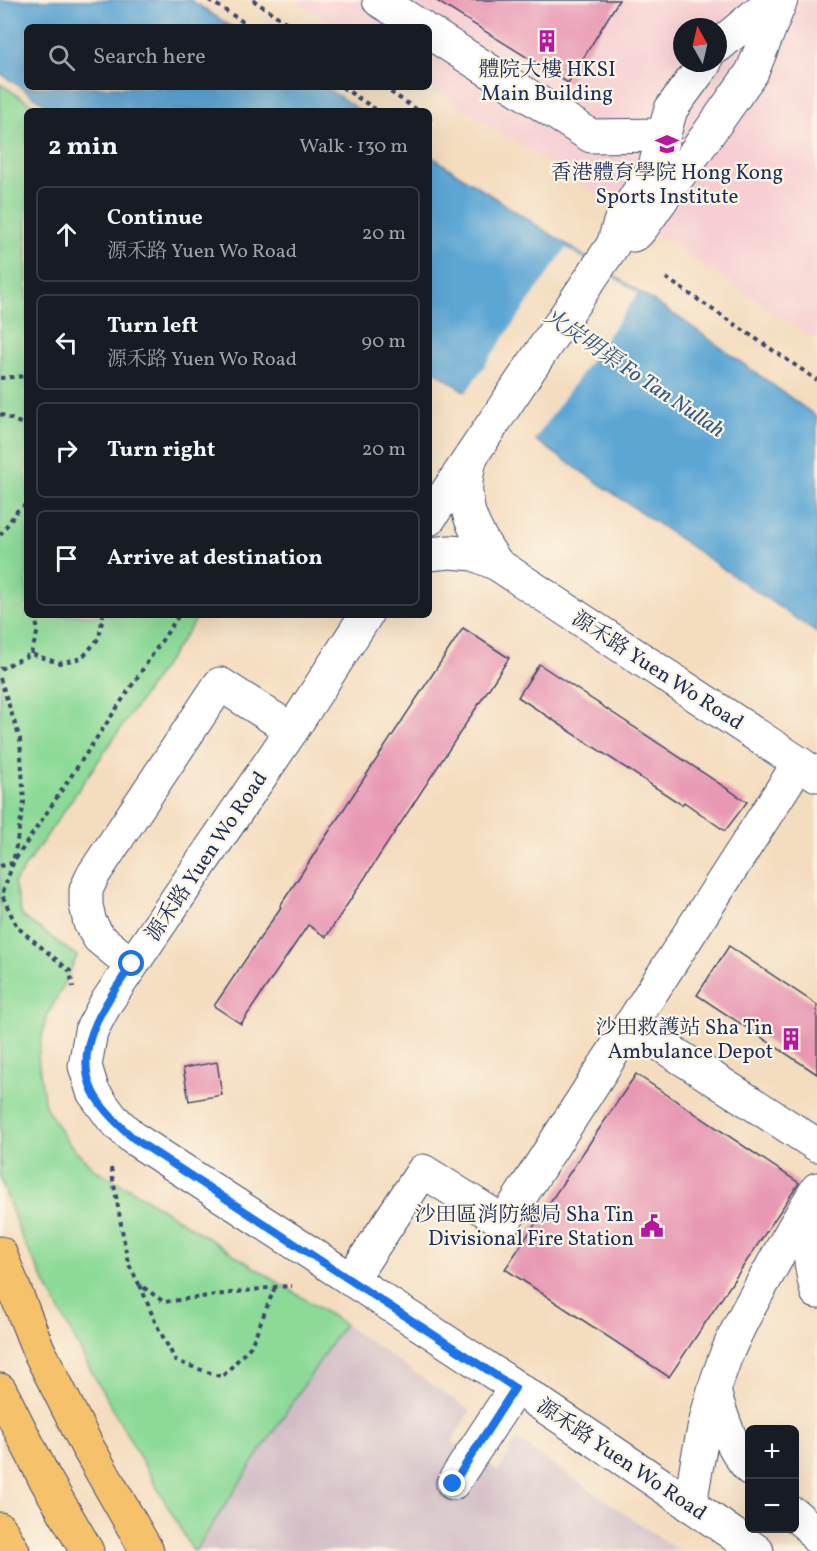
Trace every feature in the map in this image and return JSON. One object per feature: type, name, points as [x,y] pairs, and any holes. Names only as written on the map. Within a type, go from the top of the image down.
[{"type":"highway","points":[[0,1253],[38,1349],[87,1446],[147,1551]]},
{"type":"highway","points":[[0,1390],[44,1477],[87,1551]]},
{"type":"highway","points":[[0,1530],[13,1551]]},
{"type":"street","points":[[379,0],[416,24]]},
{"type":"street","points":[[727,38],[773,0]]},
{"type":"street","points":[[613,245],[637,233],[643,226],[752,72],[781,0]]},
{"type":"street","points":[[432,34],[591,136],[664,135]]},
{"type":"street","points":[[432,514],[613,245],[620,222],[655,166],[671,109],[698,72]]},
{"type":"street","points":[[472,452],[466,473],[465,490],[470,516],[475,530],[497,564]]},
{"type":"street","name":"源禾路 Yuen Wo Road","points":[[432,554],[450,552],[474,554],[497,564],[808,769]]},
{"type":"street","name":"源禾路 Yuen Wo Road","points":[[364,618],[292,730],[106,1003],[91,1031],[85,1066],[93,1092],[112,1118],[133,1138],[515,1388],[757,1551]]},
{"type":"street","points":[[132,964],[99,938],[90,923],[86,905],[86,890],[93,875],[220,684],[292,730]]},
{"type":"street","points":[[351,1280],[423,1170],[504,1222],[630,1025],[808,769]]},
{"type":"street","points":[[630,1025],[817,1145]]},
{"type":"street","points":[[813,1196],[807,1238],[817,1292]]},
{"type":"street","points":[[690,1505],[699,1448],[725,1358],[747,1311],[813,1196]]},
{"type":"street","points":[[453,1484],[515,1388]]},
{"type":"street","points":[[714,1392],[728,1434],[745,1463]]},
{"type":"street","points":[[799,1518],[817,1539]]},
{"type":"path","points":[[209,0],[246,24]]},
{"type":"path","points":[[253,0],[289,24]]},
{"type":"path","points":[[346,90],[374,108]]},
{"type":"path","points":[[388,90],[414,108]]},
{"type":"path","points":[[666,278],[817,380]]},
{"type":"path","points":[[0,378],[24,375]]},
{"type":"path","points":[[0,414],[24,425]]},
{"type":"path","points":[[0,535],[17,511],[24,506]]},
{"type":"path","points":[[31,654],[38,630],[35,618]]},
{"type":"path","points":[[0,669],[31,654],[59,663],[82,658],[99,638],[102,618]]},
{"type":"path","points":[[0,866],[13,863],[177,618]]},
{"type":"path","points":[[0,678],[20,739],[24,802],[13,863],[2,895],[17,927],[70,971],[75,994]]},
{"type":"path","points":[[110,1164],[128,1263],[176,1361],[222,1377],[251,1346],[275,1287]]},
{"type":"path","points":[[139,1284],[164,1302],[275,1287],[299,1286]]},
{"type":"shaded area","name":"香港體育學院 Hong Kong Sports Institute","points":[[295,0],[817,0],[817,341],[432,88],[432,24],[332,24]]},
{"type":"shaded area","points":[[344,1324],[470,1411],[452,1442],[498,1471],[517,1440],[679,1551],[195,1551]]},
{"type":"green space","points":[[0,84],[37,108],[24,108],[24,618],[197,618],[14,883],[22,916],[77,956],[46,1018],[38,1057],[45,1106],[67,1141],[94,1169],[132,1190],[344,1324],[195,1551],[92,1373],[21,1236],[0,1177]]},
{"type":"water","points":[[0,0],[191,0],[227,24],[24,24],[24,89],[0,73]]},
{"type":"water","points":[[25,90],[330,90],[356,108],[52,108]]},
{"type":"water","name":"火炭明渠 Fo Tan Nullah","points":[[432,157],[684,321],[817,417],[817,633],[432,369]]},
{"type":"pier","points":[[566,248],[638,293],[533,442],[464,395]]},
{"type":"building","name":"體院大樓 HKSI Main Building","points":[[435,0],[619,0],[568,83]]},
{"type":"building","points":[[463,628],[509,658],[326,937],[308,925],[241,1024],[214,1006]]},
{"type":"building","points":[[539,664],[747,802],[725,831],[684,802],[682,805],[518,697]]},
{"type":"building","name":"沙田救護站 Sha Tin Ambulance Depot","points":[[729,946],[817,1005],[817,1074],[697,995]]},
{"type":"building","points":[[217,1062],[222,1095],[189,1101],[183,1068]]},
{"type":"building","name":"沙田區消防總局 Sha Tin Divisional Fire Station","points":[[636,1074],[799,1183],[669,1377],[505,1269]]},
{"type":"place","name":"體院大樓 HKSI Main Building","points":[[547,41]]},
{"type":"place","name":"香港體育學院 Hong Kong Sports Institute","points":[[667,144]]},
{"type":"place","name":"沙田救護站 Sha Tin Ambulance Depot","points":[[791,1039]]},
{"type":"place","name":"沙田區消防總局 Sha Tin Divisional Fire Station","points":[[652,1226]]},
{"type":"route","points":[[132,964],[106,1003],[91,1031],[85,1066],[93,1092],[112,1118],[133,1138],[515,1388],[453,1484]]}]
